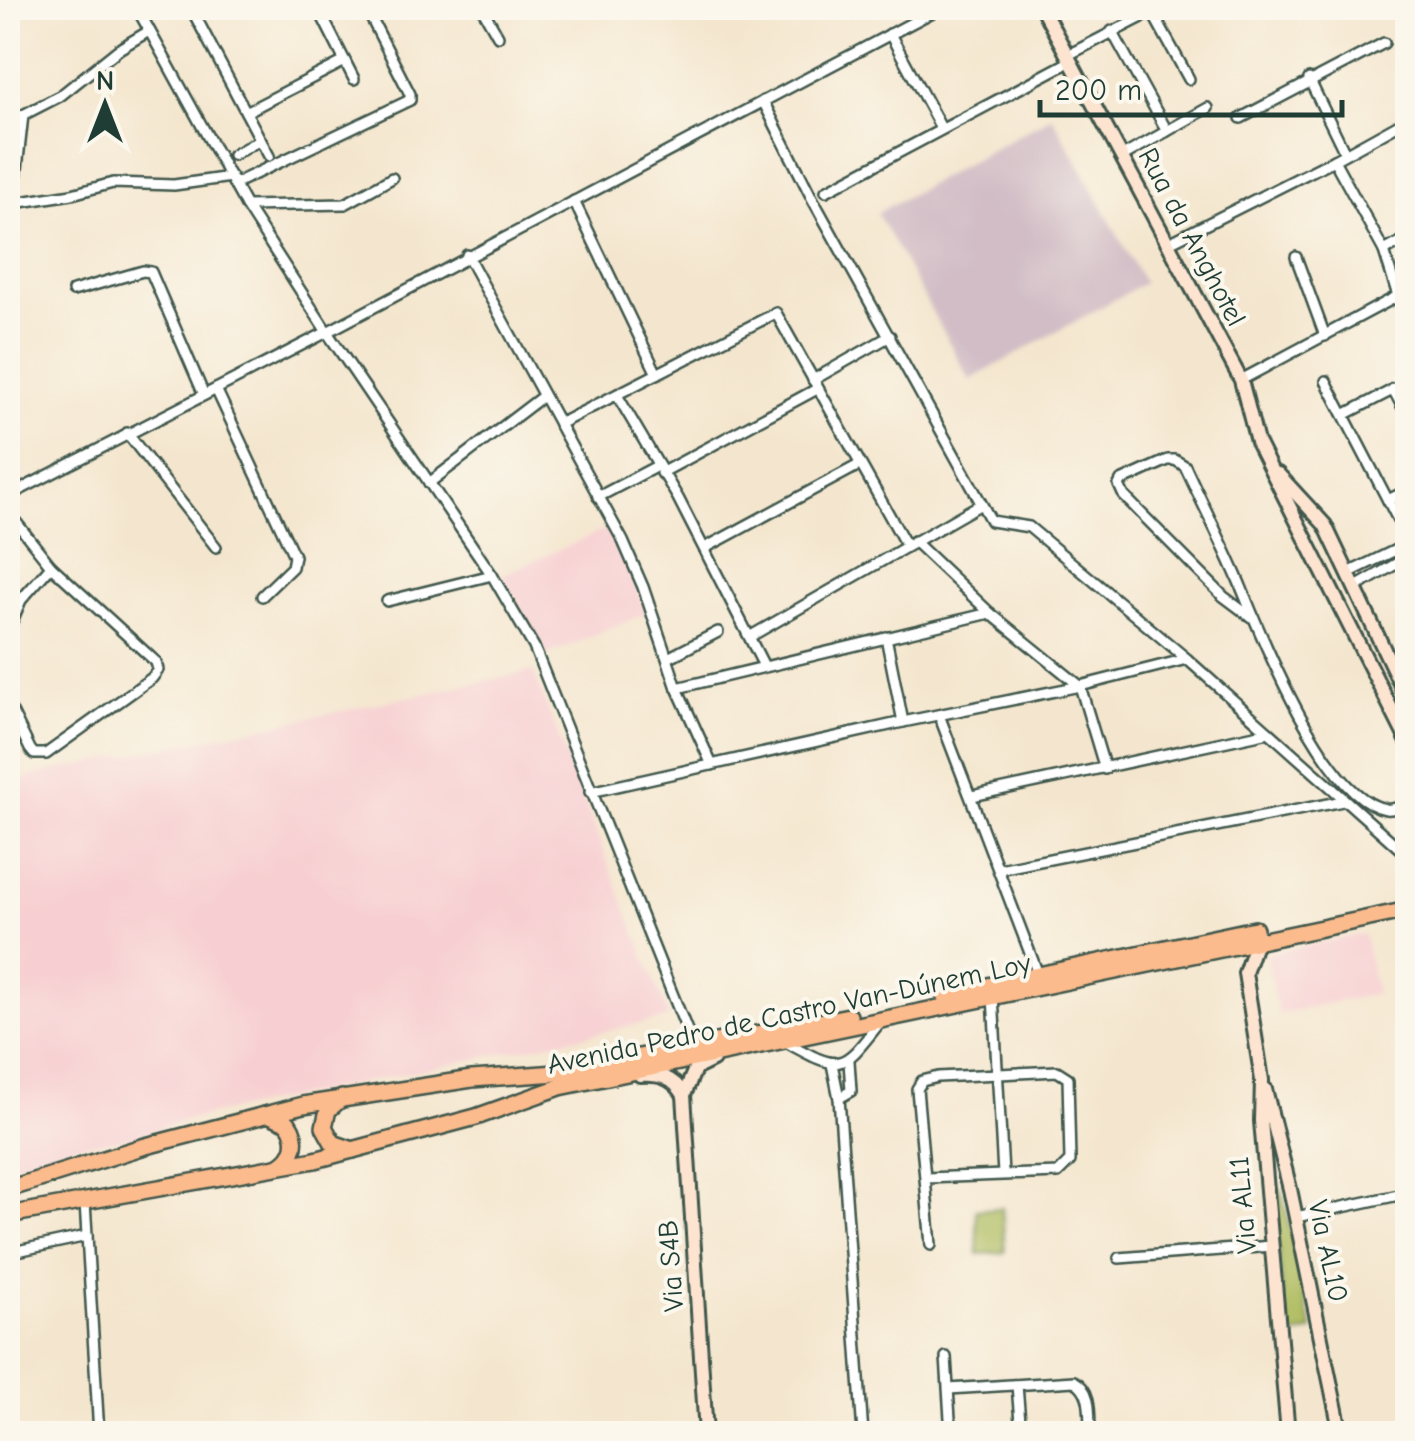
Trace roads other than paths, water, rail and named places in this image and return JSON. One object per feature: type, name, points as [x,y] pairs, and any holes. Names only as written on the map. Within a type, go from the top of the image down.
[{"type":"highway","name":"Avenida Pedro de Castro Van-Dúnem Loy","points":[[8,1189],[142,1147],[346,1097],[556,1072],[694,1048],[1408,900]]},
{"type":"highway","name":"Avenida Pedro de Castro Van-Dúnem Loy","points":[[8,1215],[275,1168],[488,1113],[560,1087],[1408,910]]},
{"type":"highway","points":[[346,1097],[330,1106],[324,1128],[337,1146],[358,1149]]},
{"type":"highway","points":[[263,1115],[284,1120],[295,1138],[292,1155],[275,1168]]},
{"type":"street","points":[[137,8],[246,206],[492,576],[534,647],[694,1048]]},
{"type":"street","points":[[191,8],[269,156]]},
{"type":"street","points":[[318,8],[354,79]]},
{"type":"street","points":[[11,203],[113,183],[174,185],[233,181],[411,99],[366,8]]},
{"type":"street","points":[[482,8],[498,36]]},
{"type":"street","points":[[8,496],[940,8]]},
{"type":"street","name":"Rua da Anghotel","points":[[1042,8],[1241,380],[1256,442],[1408,742]]},
{"type":"street","points":[[826,191],[1152,12],[1189,79]]},
{"type":"street","points":[[8,250],[23,115],[60,96],[120,48],[149,31]]},
{"type":"street","points":[[1112,31],[1167,131]]},
{"type":"street","points":[[890,34],[941,128]]},
{"type":"street","points":[[1241,118],[1384,44]]},
{"type":"street","points":[[246,112],[345,61]]},
{"type":"street","points":[[1310,79],[1345,154]]},
{"type":"street","points":[[764,101],[812,198],[991,521],[1029,527],[1187,659],[1408,856]]},
{"type":"street","points":[[1120,158],[1208,108]]},
{"type":"street","points":[[1168,244],[1408,119]]},
{"type":"street","points":[[233,155],[260,140]]},
{"type":"street","points":[[1241,380],[1398,296],[1384,252],[1334,160]]},
{"type":"street","points":[[246,206],[345,204],[392,178]]},
{"type":"street","points":[[574,200],[657,374]]},
{"type":"street","points":[[1384,252],[1408,238]]},
{"type":"street","points":[[468,256],[643,587],[677,688],[712,765]]},
{"type":"street","points":[[1296,256],[1324,336]]},
{"type":"street","points":[[73,291],[151,272],[204,395]]},
{"type":"street","points":[[559,424],[774,312],[860,465],[910,543],[1080,686],[1105,769]]},
{"type":"street","points":[[598,497],[659,470],[815,385],[890,336]]},
{"type":"street","points":[[1326,381],[1408,542],[1348,573]]},
{"type":"street","points":[[1344,414],[1408,382]]},
{"type":"street","points":[[216,389],[294,556],[292,567],[262,596]]},
{"type":"street","points":[[1394,389],[1408,417]]},
{"type":"street","points":[[616,395],[705,548],[764,666]]},
{"type":"street","points":[[429,483],[543,396]]},
{"type":"street","points":[[127,433],[216,547]]},
{"type":"street","name":"Rua da Anghotel","points":[[1256,442],[1284,483],[1324,525],[1408,700]]},
{"type":"street","points":[[1251,617],[1223,596],[1124,496],[1121,481],[1168,460],[1181,462],[1240,585],[1251,617],[1324,758],[1371,803],[1388,809],[1408,802]]},
{"type":"street","points":[[705,548],[860,465]]},
{"type":"street","points":[[1388,500],[1408,490]]},
{"type":"street","points":[[750,636],[981,504]]},
{"type":"street","points":[[8,512],[51,566],[156,662],[158,670],[46,754],[34,754],[30,749],[8,704]]},
{"type":"street","points":[[1356,587],[1408,557]]},
{"type":"street","points":[[8,631],[21,600],[51,566]]},
{"type":"street","points":[[387,601],[492,576]]},
{"type":"street","points":[[1223,596],[1240,585]]},
{"type":"street","points":[[677,688],[990,613]]},
{"type":"street","points":[[668,658],[718,632]]},
{"type":"street","points":[[886,637],[903,722]]},
{"type":"street","points":[[590,792],[1080,686],[1187,659]]},
{"type":"street","points":[[939,715],[1038,974]]},
{"type":"street","points":[[972,796],[1269,732]]},
{"type":"street","points":[[1000,869],[1344,801]]},
{"type":"street","points":[[1245,973],[1254,947],[1262,938]]},
{"type":"street","points":[[1218,948],[1230,953],[1245,973]]},
{"type":"street","name":"Via AL11","points":[[1245,973],[1262,1080],[1260,1120],[1288,1434]]},
{"type":"street","points":[[993,996],[1003,1174]]},
{"type":"street","points":[[784,1041],[820,1062],[850,1060],[883,1019]]},
{"type":"street","points":[[613,1077],[663,1076],[684,1094],[695,1069],[702,1064],[752,1048]]},
{"type":"street","points":[[839,1098],[851,1091],[850,1060]]},
{"type":"street","points":[[832,1064],[839,1098],[862,1434]]},
{"type":"street","points":[[926,1178],[1058,1173],[1066,1168],[1070,1161],[1068,1078],[1057,1071],[998,1073],[929,1078],[917,1088],[931,1245]]},
{"type":"street","name":"Via AL10","points":[[1262,1080],[1290,1189],[1341,1434]]},
{"type":"street","name":"Via S4B","points":[[684,1094],[706,1434]]},
{"type":"street","points":[[1267,1190],[1276,1181],[1290,1189]]},
{"type":"street","points":[[1296,1217],[1408,1193]]},
{"type":"street","points":[[85,1202],[99,1434]]},
{"type":"street","points":[[8,1252],[88,1236]]},
{"type":"street","points":[[1119,1258],[1272,1246]]},
{"type":"street","points":[[946,1357],[951,1434]]},
{"type":"street","points":[[948,1390],[1070,1381],[1082,1385],[1087,1395],[1090,1434]]},
{"type":"street","points":[[1017,1385],[1021,1434]]}]
